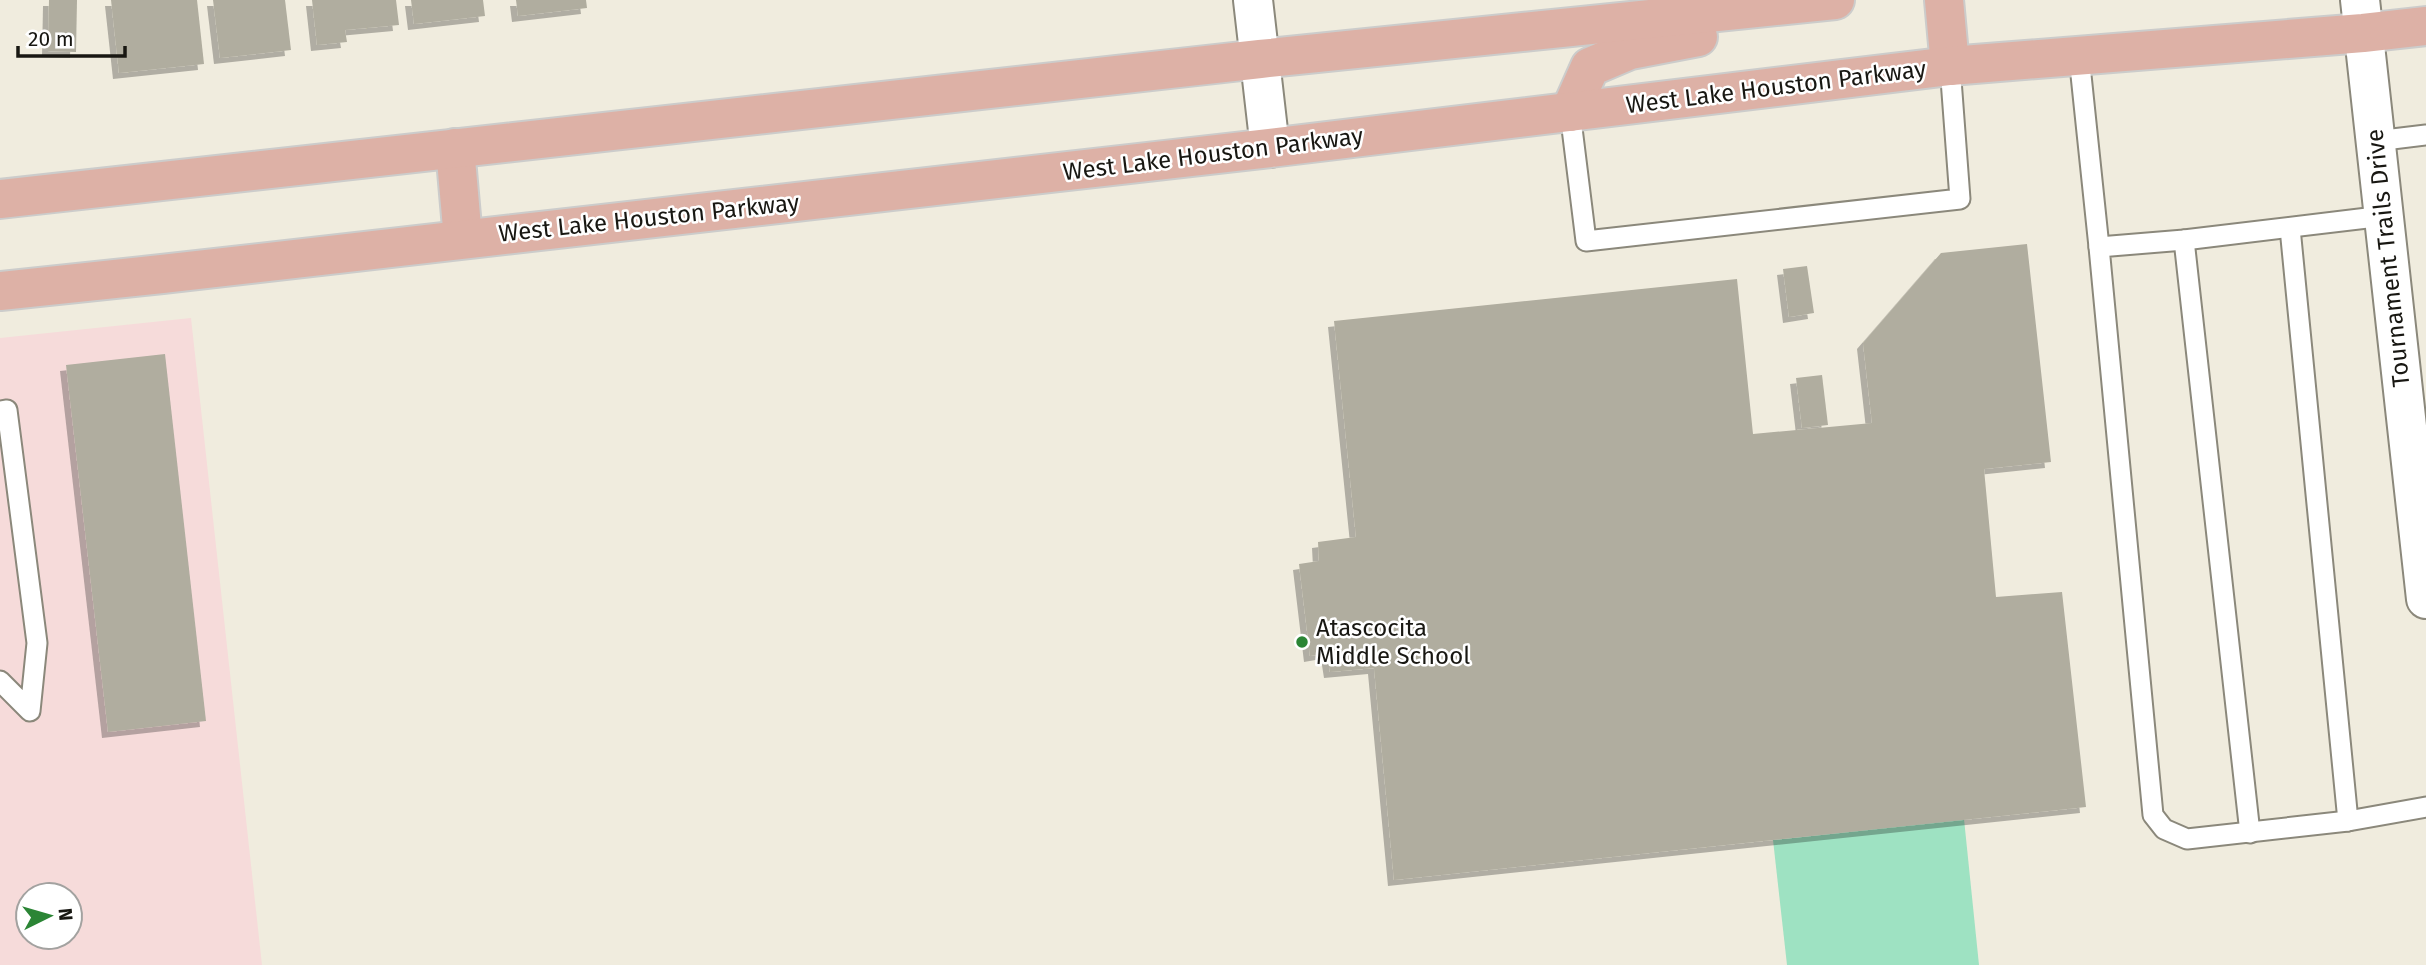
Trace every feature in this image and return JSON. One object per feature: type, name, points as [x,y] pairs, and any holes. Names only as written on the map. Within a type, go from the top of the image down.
[{"type":"main road","points":[[1944,0],[1950,66]]},
{"type":"main road","points":[[0,199],[1260,59],[1829,1]]},
{"type":"main road","points":[[1570,112],[1590,67],[1630,50],[1686,38],[1797,26],[1829,1]]},
{"type":"main road","name":"West Lake Houston Parkway","points":[[0,290],[162,274],[1270,148],[1950,66],[2079,56],[2362,17],[2426,26]]},
{"type":"main road","points":[[456,148],[463,239]]},
{"type":"street","points":[[1253,0],[1270,148]]},
{"type":"street","name":"Tournament Trails Drive","points":[[2362,17],[2426,599]]},
{"type":"lane","points":[[2079,56],[2153,815],[2164,829],[2187,839],[2348,821],[2426,807]]},
{"type":"lane","points":[[1570,112],[1586,242],[1960,200],[1950,66]]},
{"type":"lane","points":[[2376,141],[2426,135]]},
{"type":"lane","points":[[2099,247],[2184,240],[2384,216]]},
{"type":"lane","points":[[2290,228],[2348,821]]},
{"type":"lane","points":[[2184,240],[2250,833]]},
{"type":"lane","points":[[0,411],[7,410],[37,643],[30,710],[0,681]]},
{"type":"shaded area","points":[[191,318],[262,965],[0,965],[0,338]]},
{"type":"green space","points":[[1964,819],[1979,965],[1787,965],[1773,840]]},
{"type":"building","points":[[49,0],[77,0],[76,52],[48,51]]},
{"type":"building","points":[[111,0],[197,0],[204,64],[119,73]]},
{"type":"building","points":[[213,0],[285,0],[291,50],[220,58]]},
{"type":"building","points":[[312,0],[396,0],[399,25],[345,30],[347,42],[317,45]]},
{"type":"building","points":[[411,0],[483,0],[485,16],[414,24]]},
{"type":"building","points":[[516,0],[586,0],[587,8],[518,16]]},
{"type":"building","points":[[2027,244],[2051,462],[1984,469],[1996,597],[2062,592],[2086,807],[1394,880],[1374,668],[1330,672],[1327,653],[1310,656],[1299,564],[1319,561],[1318,542],[1356,537],[1334,321],[1737,279],[1753,434],[1872,423],[1863,343],[1941,253]]},
{"type":"building","points":[[1807,266],[1814,313],[1789,317],[1783,269]]},
{"type":"building","points":[[165,354],[206,721],[108,732],[66,365]]},
{"type":"building","points":[[1822,375],[1828,425],[1802,428],[1796,378]]},
{"type":"place","name":"Atascocita Middle School","points":[[1302,642]]}]
